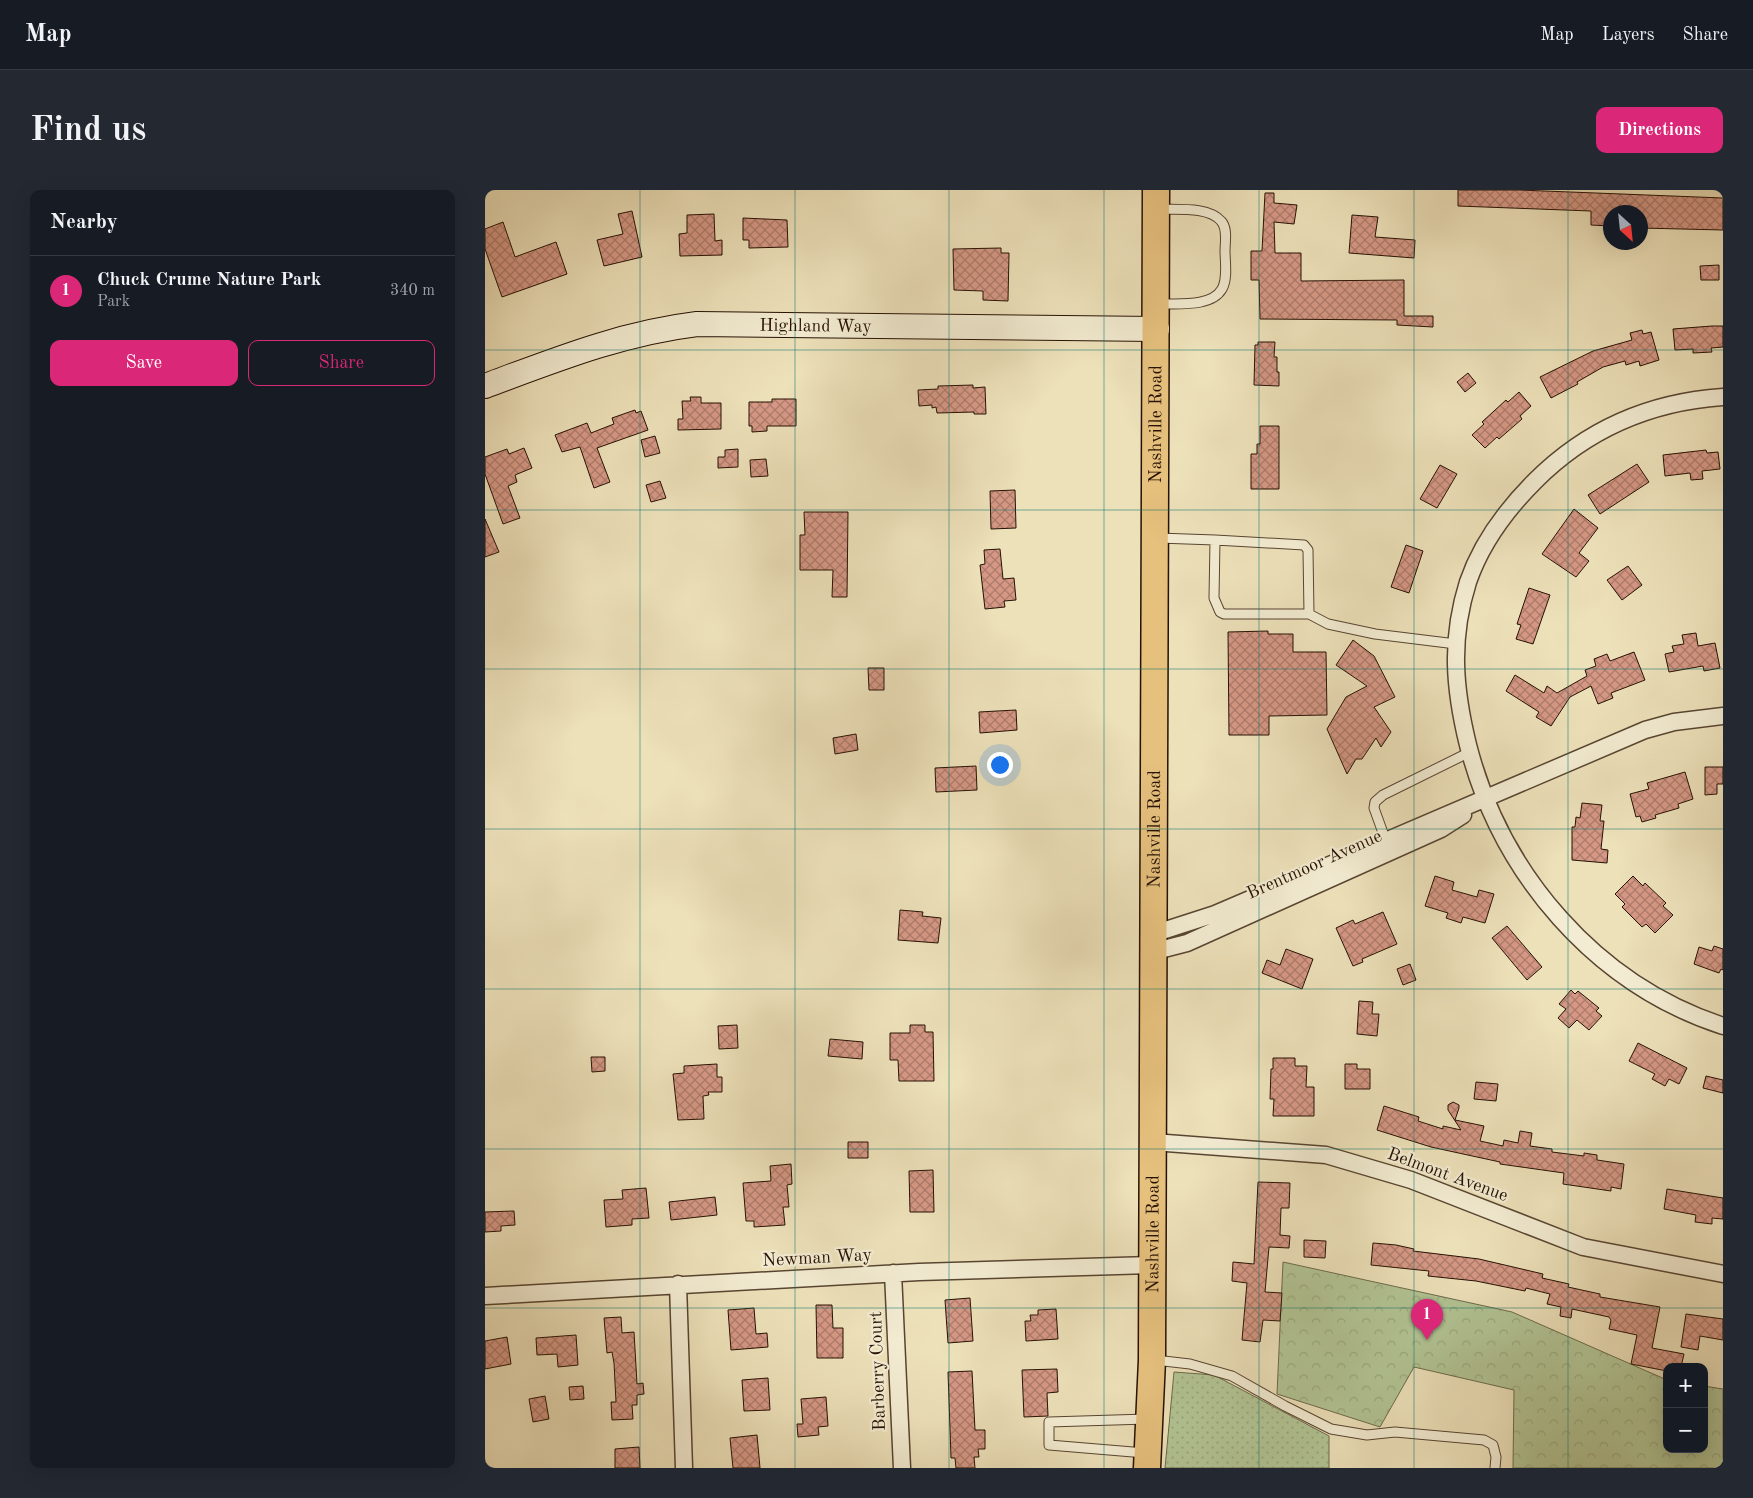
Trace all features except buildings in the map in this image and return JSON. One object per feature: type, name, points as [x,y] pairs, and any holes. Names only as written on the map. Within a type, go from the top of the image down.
[{"type":"main road","name":"Nashville Road","points":[[1147,1461],[1153,1360],[1151,1265],[1157,316],[1156,199]]},
{"type":"street","name":"Highland Way","points":[[485,386],[622,337],[658,329],[697,324],[1157,316]]},
{"type":"street","points":[[1723,397],[1672,404],[1627,417],[1586,438],[1549,467],[1516,500],[1489,537],[1469,580],[1459,621],[1456,691],[1470,752],[1484,798],[1523,871],[1538,893],[1574,934],[1619,973],[1669,1004],[1723,1026]]},
{"type":"street","name":"Brentmoor Avenue","points":[[1152,943],[1215,914],[1388,846],[1484,798],[1645,730],[1674,722],[1723,716]]},
{"type":"street","name":"Belmont Avenue","points":[[1153,1142],[1326,1155],[1411,1180],[1583,1247],[1723,1274]]},
{"type":"street","name":"Newman Way","points":[[485,1296],[893,1273],[1151,1265]]},
{"type":"street","name":"Barberry Court","points":[[893,1273],[902,1468]]},
{"type":"street","points":[[678,1284],[684,1468]]},
{"type":"lane","points":[[1156,199],[1213,216],[1222,222],[1225,231],[1225,281],[1222,289],[1212,298],[1157,316]]},
{"type":"lane","points":[[1155,538],[1304,545],[1308,550],[1309,614]]},
{"type":"lane","points":[[1215,540],[1213,598],[1220,612],[1309,614],[1328,624],[1375,634],[1457,644]]},
{"type":"lane","points":[[1388,846],[1374,808],[1375,802],[1383,795],[1470,752]]},
{"type":"lane","points":[[1153,1360],[1189,1364],[1232,1376],[1331,1429],[1367,1434],[1395,1432],[1484,1440],[1493,1445],[1496,1457],[1495,1468]]},
{"type":"lane","points":[[1147,1461],[1049,1445],[1049,1422],[1149,1419]]},
{"type":"green space","points":[[1283,1262],[1512,1312],[1663,1378],[1663,1453],[1708,1453],[1708,1387],[1723,1389],[1723,1468],[1513,1468],[1514,1390],[1414,1367],[1380,1427],[1277,1394]]},
{"type":"green space","points":[[1174,1372],[1214,1375],[1329,1436],[1329,1468],[1165,1468]]},
{"type":"place","name":"Chuck Crume Nature Park","points":[[1427,1340]]}]
